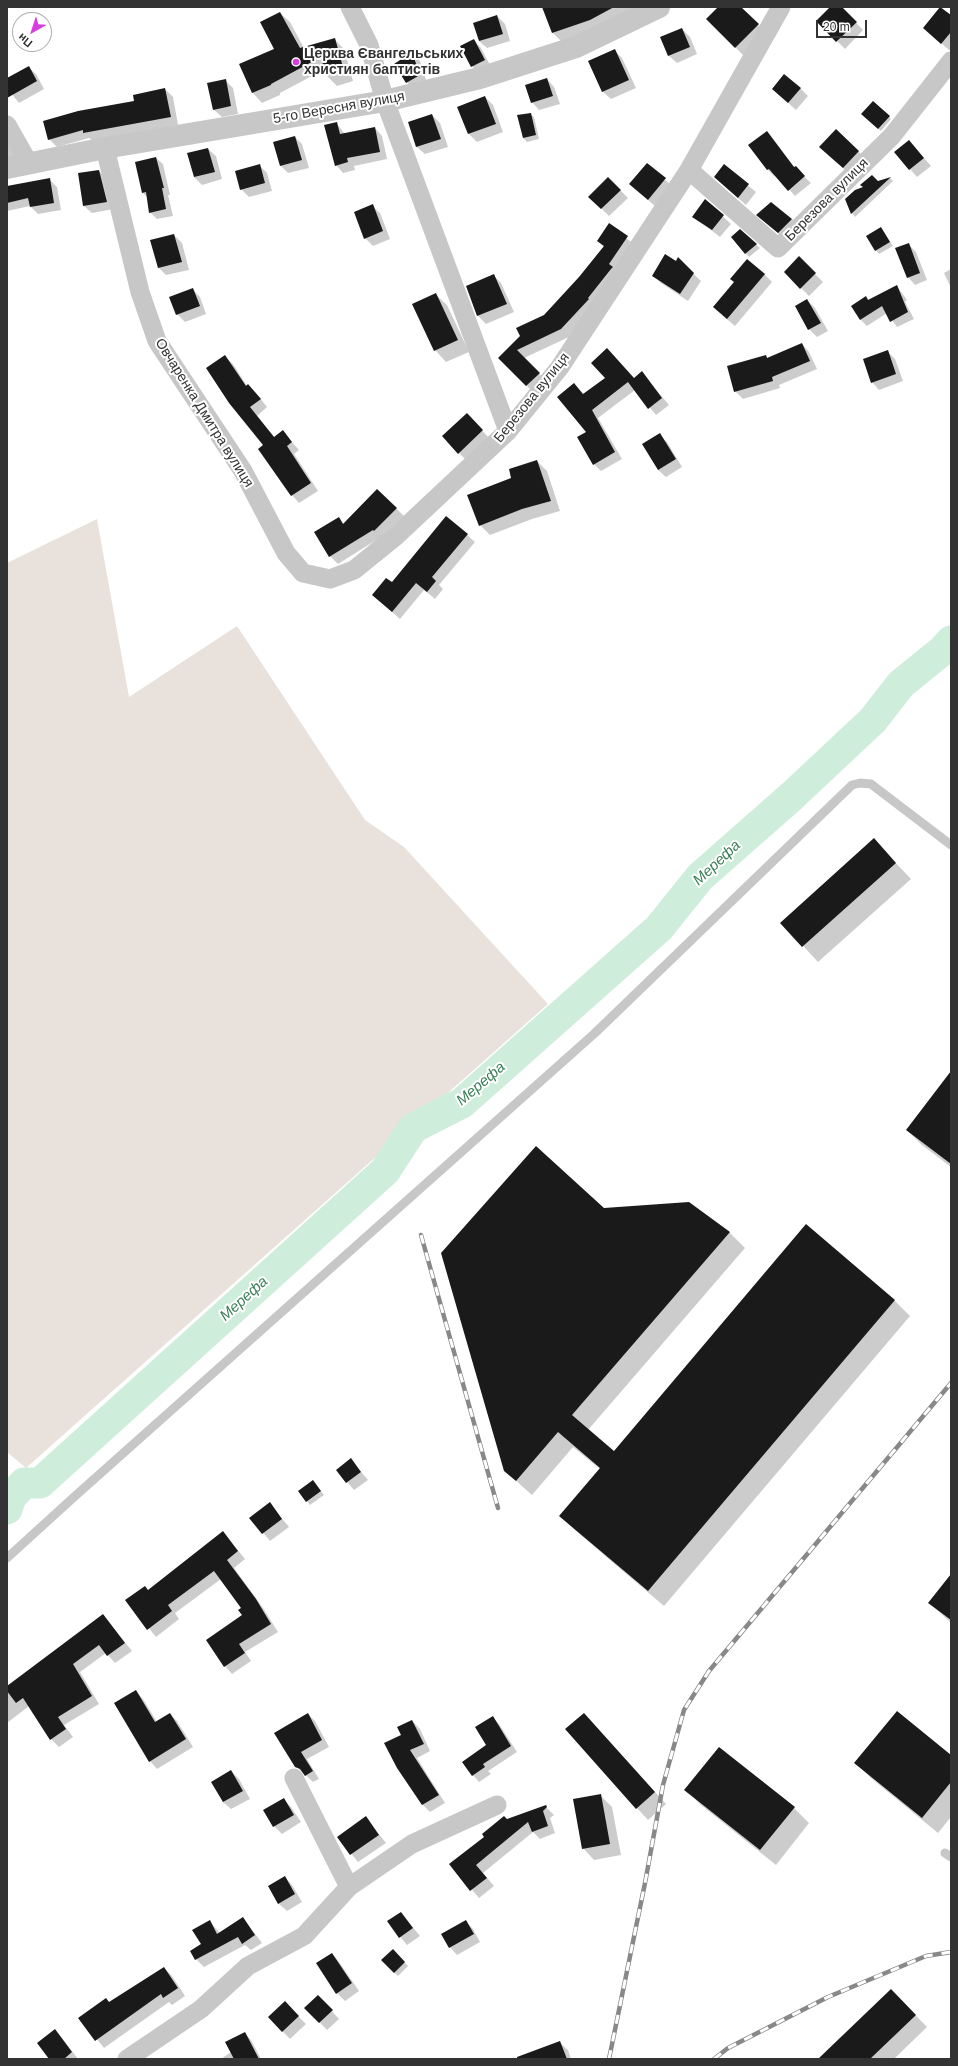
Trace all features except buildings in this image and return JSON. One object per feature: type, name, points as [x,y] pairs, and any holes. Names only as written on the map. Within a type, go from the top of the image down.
[{"type":"street","points":[[350,7],[369,45],[385,101],[508,432]]},
{"type":"street","name":"5-го Вересня вулиця","points":[[7,168],[28,162],[105,148],[385,101],[480,78],[576,47],[659,7]]},
{"type":"street","name":"Березова вулиця","points":[[303,573],[330,580],[354,570],[396,536],[508,432],[560,368],[689,170],[781,7]]},
{"type":"street","name":"Березова вулиця","points":[[689,170],[778,248],[892,136],[951,61]]},
{"type":"street","points":[[7,124],[28,162]]},
{"type":"street","name":"Овчаренка Дмитра вулиця","points":[[105,148],[140,292],[157,341],[243,471],[286,553],[303,573]]},
{"type":"street","points":[[294,1778],[349,1887]]},
{"type":"street","points":[[127,2059],[201,2009],[248,1966],[304,1936],[349,1887],[412,1844],[497,1805]]},
{"type":"lane","points":[[7,1558],[595,1033],[852,785],[860,783],[871,784],[951,845]]},
{"type":"shaded area","points":[[97,519],[129,697],[237,626],[365,820],[404,847],[548,1004],[26,1468],[7,1452],[7,563]]},
{"type":"waterway","name":"Мерефа","points":[[7,1509],[11,1497],[24,1483],[40,1483],[385,1171],[413,1128],[462,1103],[659,928],[700,877],[792,796],[873,720],[901,684],[943,650],[951,641]]},
{"type":"railway","points":[[421,1235],[498,1508]]},
{"type":"railway","points":[[609,2059],[645,1883],[663,1785],[684,1710],[709,1671],[951,1383]]},
{"type":"railway","points":[[714,2059],[728,2048],[828,1997],[926,1956],[951,1952]]},
{"type":"place","name":"Церква Євангельських християн баптистів","points":[[296,62]]}]
